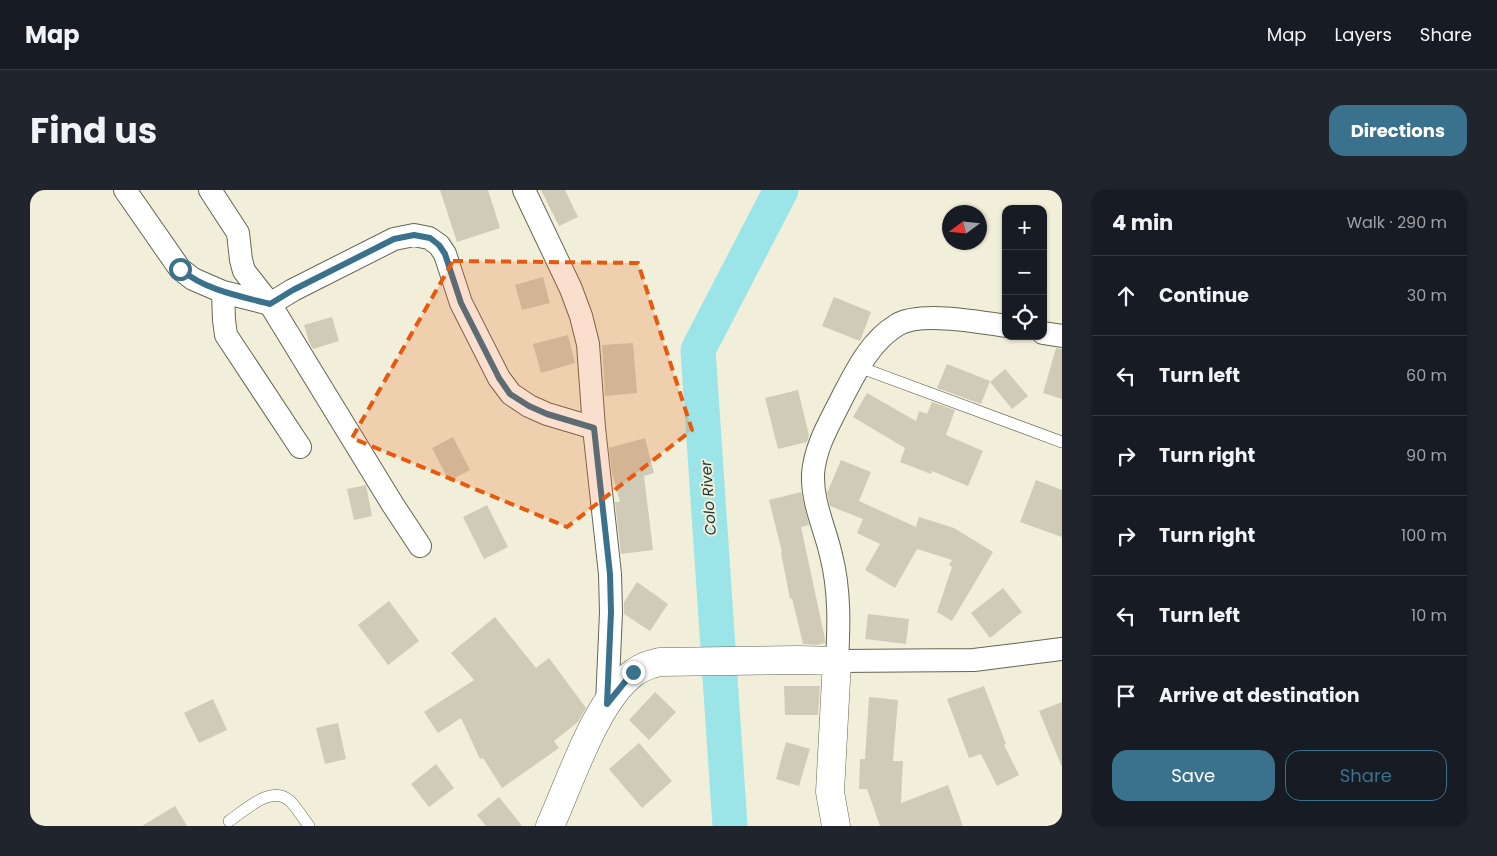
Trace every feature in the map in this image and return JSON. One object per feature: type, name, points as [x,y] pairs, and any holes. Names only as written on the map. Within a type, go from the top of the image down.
[{"type":"street","points":[[126,190],[180,269],[193,279],[223,292],[270,304],[293,290],[394,239],[414,235],[430,238],[439,245],[445,254],[461,303],[499,378],[510,394],[529,406],[547,414],[594,428]]},
{"type":"street","points":[[210,190],[238,233],[244,271],[270,304],[392,505],[420,546]]},
{"type":"street","points":[[524,190],[572,289],[588,344],[594,428],[610,574],[611,612],[607,704]]},
{"type":"street","points":[[223,292],[226,335],[300,447]]},
{"type":"street","points":[[836,826],[830,792],[839,626],[832,556],[815,499],[813,474],[820,442],[859,366],[878,341],[898,324],[921,319],[963,319],[1002,325]]},
{"type":"street","points":[[1047,333],[1062,336]]},
{"type":"street","points":[[550,826],[586,741],[607,704],[633,672],[645,665],[660,662],[974,660],[1062,649]]},
{"type":"lane","points":[[859,366],[1062,442]]},
{"type":"lane","points":[[229,821],[274,794],[282,796],[291,802],[309,826]]},
{"type":"highlighted area","points":[[453,261],[638,263],[692,430],[567,527],[352,438]]},
{"type":"building","points":[[440,190],[488,190],[500,228],[457,242]]},
{"type":"building","points":[[541,190],[565,190],[578,217],[559,226]]},
{"type":"building","points":[[543,277],[550,303],[522,310],[515,285]]},
{"type":"building","points":[[834,297],[871,312],[860,341],[822,326]]},
{"type":"building","points":[[332,317],[339,341],[313,349],[304,325]]},
{"type":"building","points":[[568,335],[575,363],[541,373],[533,344]]},
{"type":"building","points":[[633,343],[637,393],[605,396],[602,345]]},
{"type":"building","points":[[1056,348],[1062,349],[1062,399],[1043,393]]},
{"type":"building","points":[[947,364],[990,381],[981,404],[937,388]]},
{"type":"building","points":[[1005,369],[1028,396],[1012,409],[990,382]]},
{"type":"building","points":[[798,390],[809,435],[807,442],[778,449],[765,398]]},
{"type":"building","points":[[867,393],[916,421],[919,411],[927,414],[932,402],[955,410],[946,435],[983,451],[968,486],[932,471],[931,474],[900,462],[905,448],[853,417]]},
{"type":"building","points":[[453,437],[470,470],[449,481],[432,448]]},
{"type":"building","points":[[645,438],[654,473],[644,476],[653,550],[621,554],[615,502],[620,502],[612,473],[609,448]]},
{"type":"building","points":[[841,460],[871,472],[859,501],[916,527],[919,517],[954,528],[993,552],[952,621],[937,612],[952,567],[949,565],[952,560],[917,549],[895,588],[865,570],[880,544],[857,533],[863,519],[830,506],[827,493]]},
{"type":"building","points":[[1036,480],[1062,490],[1062,537],[1020,522]]},
{"type":"building","points":[[366,485],[372,516],[354,520],[347,489]]},
{"type":"building","points":[[801,492],[809,525],[801,527],[825,639],[825,643],[817,645],[803,644],[792,598],[790,599],[782,552],[769,500]]},
{"type":"building","points":[[487,505],[508,547],[484,559],[463,517]]},
{"type":"building","points":[[637,582],[668,604],[650,631],[624,614],[624,602]]},
{"type":"building","points":[[1003,588],[1022,612],[990,638],[971,613]]},
{"type":"building","points":[[389,601],[419,641],[388,665],[358,625]]},
{"type":"building","points":[[868,614],[909,619],[906,644],[865,639]]},
{"type":"building","points":[[495,617],[536,668],[549,658],[586,708],[578,722],[554,741],[559,748],[502,788],[483,758],[480,759],[461,718],[438,733],[424,712],[474,680],[451,653]]},
{"type":"building","points":[[784,686],[820,686],[818,715],[785,715]]},
{"type":"building","points":[[984,686],[1006,744],[1004,745],[1019,775],[997,786],[981,754],[969,758],[947,699]]},
{"type":"building","points":[[655,692],[676,712],[649,740],[629,720]]},
{"type":"building","points":[[869,697],[898,700],[893,761],[903,761],[901,803],[948,785],[963,826],[880,826],[867,789],[859,789],[860,759],[865,759]]},
{"type":"building","points":[[213,699],[227,730],[199,743],[184,713]]},
{"type":"building","points":[[1062,702],[1062,767],[1039,711]]},
{"type":"building","points":[[338,723],[346,759],[325,764],[316,728]]},
{"type":"building","points":[[786,742],[810,749],[799,786],[776,779]]},
{"type":"building","points":[[639,743],[672,781],[642,808],[609,769]]},
{"type":"building","points":[[436,764],[454,788],[429,807],[411,784]]},
{"type":"building","points":[[499,797],[522,826],[486,826],[477,815]]},
{"type":"building","points":[[175,806],[187,826],[142,826]]},
{"type":"waterway","name":"Colo River","points":[[730,826],[698,350],[781,190]]},
{"type":"route","points":[[180,269],[193,279],[223,292],[270,304],[293,290],[394,239],[414,235],[430,238],[439,245],[445,254],[461,303],[499,378],[510,394],[529,406],[547,414],[594,428],[605,510],[610,574],[611,612],[607,704],[633,672]]}]
